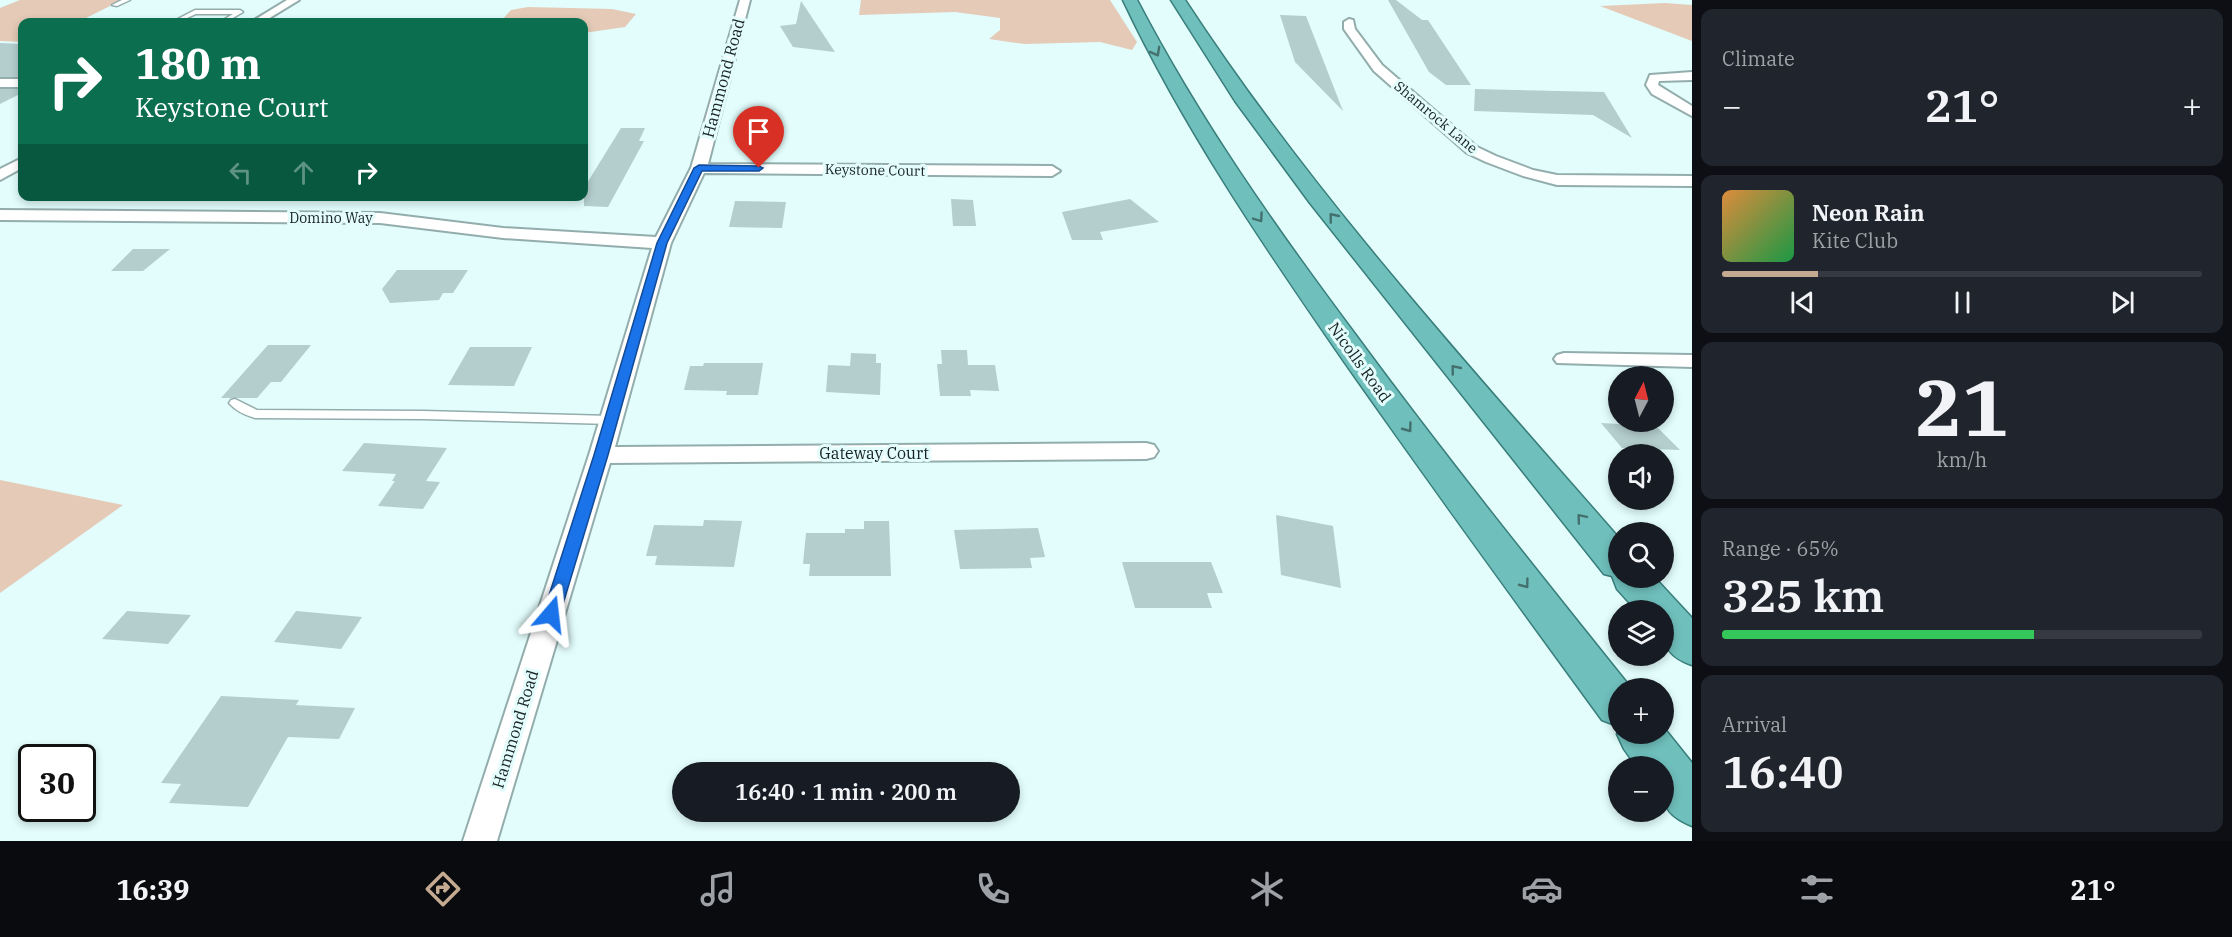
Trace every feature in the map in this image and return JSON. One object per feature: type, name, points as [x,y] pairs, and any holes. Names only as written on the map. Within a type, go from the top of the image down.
[{"type":"highway","name":"Nicolls Road","points":[[1130,0],[1154,50],[1208,141],[1301,279],[1388,401],[1608,693]]},
{"type":"highway","points":[[1178,0],[1241,95],[1328,210],[1492,413],[1608,550]]},
{"type":"highway","points":[[1640,588],[1651,600]]},
{"type":"highway","points":[[1674,626],[1692,647]]},
{"type":"highway","points":[[1648,744],[1692,802]]},
{"type":"street","points":[[263,18],[294,0]]},
{"type":"street","name":"Hammond Road","points":[[480,841],[601,455],[662,243],[699,168],[745,0]]},
{"type":"street","name":"Shamrock Lane","points":[[1349,22],[1350,29],[1378,68],[1472,150],[1491,159],[1528,173],[1557,180],[1692,181]]},
{"type":"street","points":[[1692,76],[1654,78],[1652,85],[1657,91],[1692,112]]},
{"type":"street","points":[[0,83],[18,83]]},
{"type":"street","points":[[0,175],[18,164]]},
{"type":"street","name":"Keystone Court","points":[[699,168],[1052,171]]},
{"type":"street","name":"Domino Way","points":[[0,215],[380,218],[503,233],[662,243]]},
{"type":"street","points":[[1564,359],[1692,362]]},
{"type":"street","name":"Gateway Court","points":[[601,455],[1146,451]]},
{"type":"lane","points":[[115,5],[127,0]]},
{"type":"lane","points":[[183,18],[195,12],[240,12],[230,18]]},
{"type":"lane","points":[[235,403],[255,414],[423,415],[611,420]]},
{"type":"shaded area","points":[[20,0],[122,0],[86,18],[18,18],[18,42],[0,41],[0,8]]},
{"type":"shaded area","points":[[861,0],[1110,0],[1137,42],[1132,50],[1100,42],[1024,44],[989,39],[1000,30],[1000,18],[955,12],[859,15]]},
{"type":"shaded area","points":[[1665,3],[1692,5],[1692,41],[1600,6]]},
{"type":"shaded area","points":[[528,7],[612,9],[636,14],[625,27],[588,32],[588,18],[504,18],[511,10]]},
{"type":"shaded area","points":[[0,480],[123,505],[0,593]]},
{"type":"building","points":[[1388,0],[1396,0],[1422,20],[1428,20],[1471,85],[1446,85],[1429,72]]},
{"type":"building","points":[[801,1],[835,52],[793,47],[780,26],[796,24]]},
{"type":"building","points":[[1280,15],[1306,16],[1343,111],[1295,62]]},
{"type":"building","points":[[0,43],[18,44],[18,77],[0,77]]},
{"type":"building","points":[[0,89],[18,89],[18,95],[0,104]]},
{"type":"building","points":[[1475,89],[1604,92],[1632,138],[1593,115],[1474,111]]},
{"type":"building","points":[[621,128],[645,128],[639,141],[644,141],[608,207],[584,206],[584,201],[588,201],[588,182]]},
{"type":"building","points":[[951,199],[973,200],[976,226],[953,226]]},
{"type":"building","points":[[1130,199],[1159,222],[1100,232],[1103,240],[1072,240],[1062,212]]},
{"type":"building","points":[[735,201],[786,202],[782,228],[729,227]]},
{"type":"building","points":[[133,249],[170,249],[143,271],[111,271]]},
{"type":"building","points":[[397,270],[468,270],[453,293],[443,293],[439,300],[390,303],[382,289]]},
{"type":"building","points":[[268,345],[311,345],[281,382],[271,382],[257,398],[221,398]]},
{"type":"building","points":[[470,347],[532,347],[514,386],[448,385]]},
{"type":"building","points":[[941,350],[967,350],[968,365],[995,365],[999,391],[970,390],[971,396],[940,396],[937,364],[942,364]]},
{"type":"building","points":[[851,353],[876,354],[876,363],[881,363],[880,395],[826,392],[828,365],[850,366]]},
{"type":"building","points":[[704,363],[763,363],[758,395],[726,395],[727,391],[684,390],[690,366],[703,366]]},
{"type":"building","points":[[1601,423],[1608,423],[1608,431]]},
{"type":"building","points":[[1609,432],[1662,432],[1674,444],[1619,444]]},
{"type":"building","points":[[364,443],[447,448],[426,481],[440,482],[423,509],[378,506],[395,481],[392,481],[396,474],[342,471]]},
{"type":"building","points":[[1276,515],[1333,526],[1341,588],[1281,575]]},
{"type":"building","points":[[704,520],[742,521],[734,567],[655,565],[657,556],[646,556],[654,525],[703,526]]},
{"type":"building","points":[[864,521],[889,521],[891,576],[809,576],[810,564],[803,564],[806,533],[845,533],[845,529],[864,529]]},
{"type":"building","points":[[1038,528],[1045,557],[1030,558],[1032,568],[960,569],[954,530]]},
{"type":"building","points":[[1122,562],[1211,562],[1223,593],[1207,593],[1212,608],[1135,608]]},
{"type":"building","points":[[127,611],[191,615],[168,644],[102,639]]},
{"type":"building","points":[[296,611],[362,617],[341,649],[274,642]]},
{"type":"building","points":[[221,696],[299,700],[296,705],[355,708],[339,739],[288,737],[248,807],[169,803],[181,784],[161,783]]},
{"type":"route","points":[[551,614],[601,455],[662,243],[699,168],[759,168]]}]
